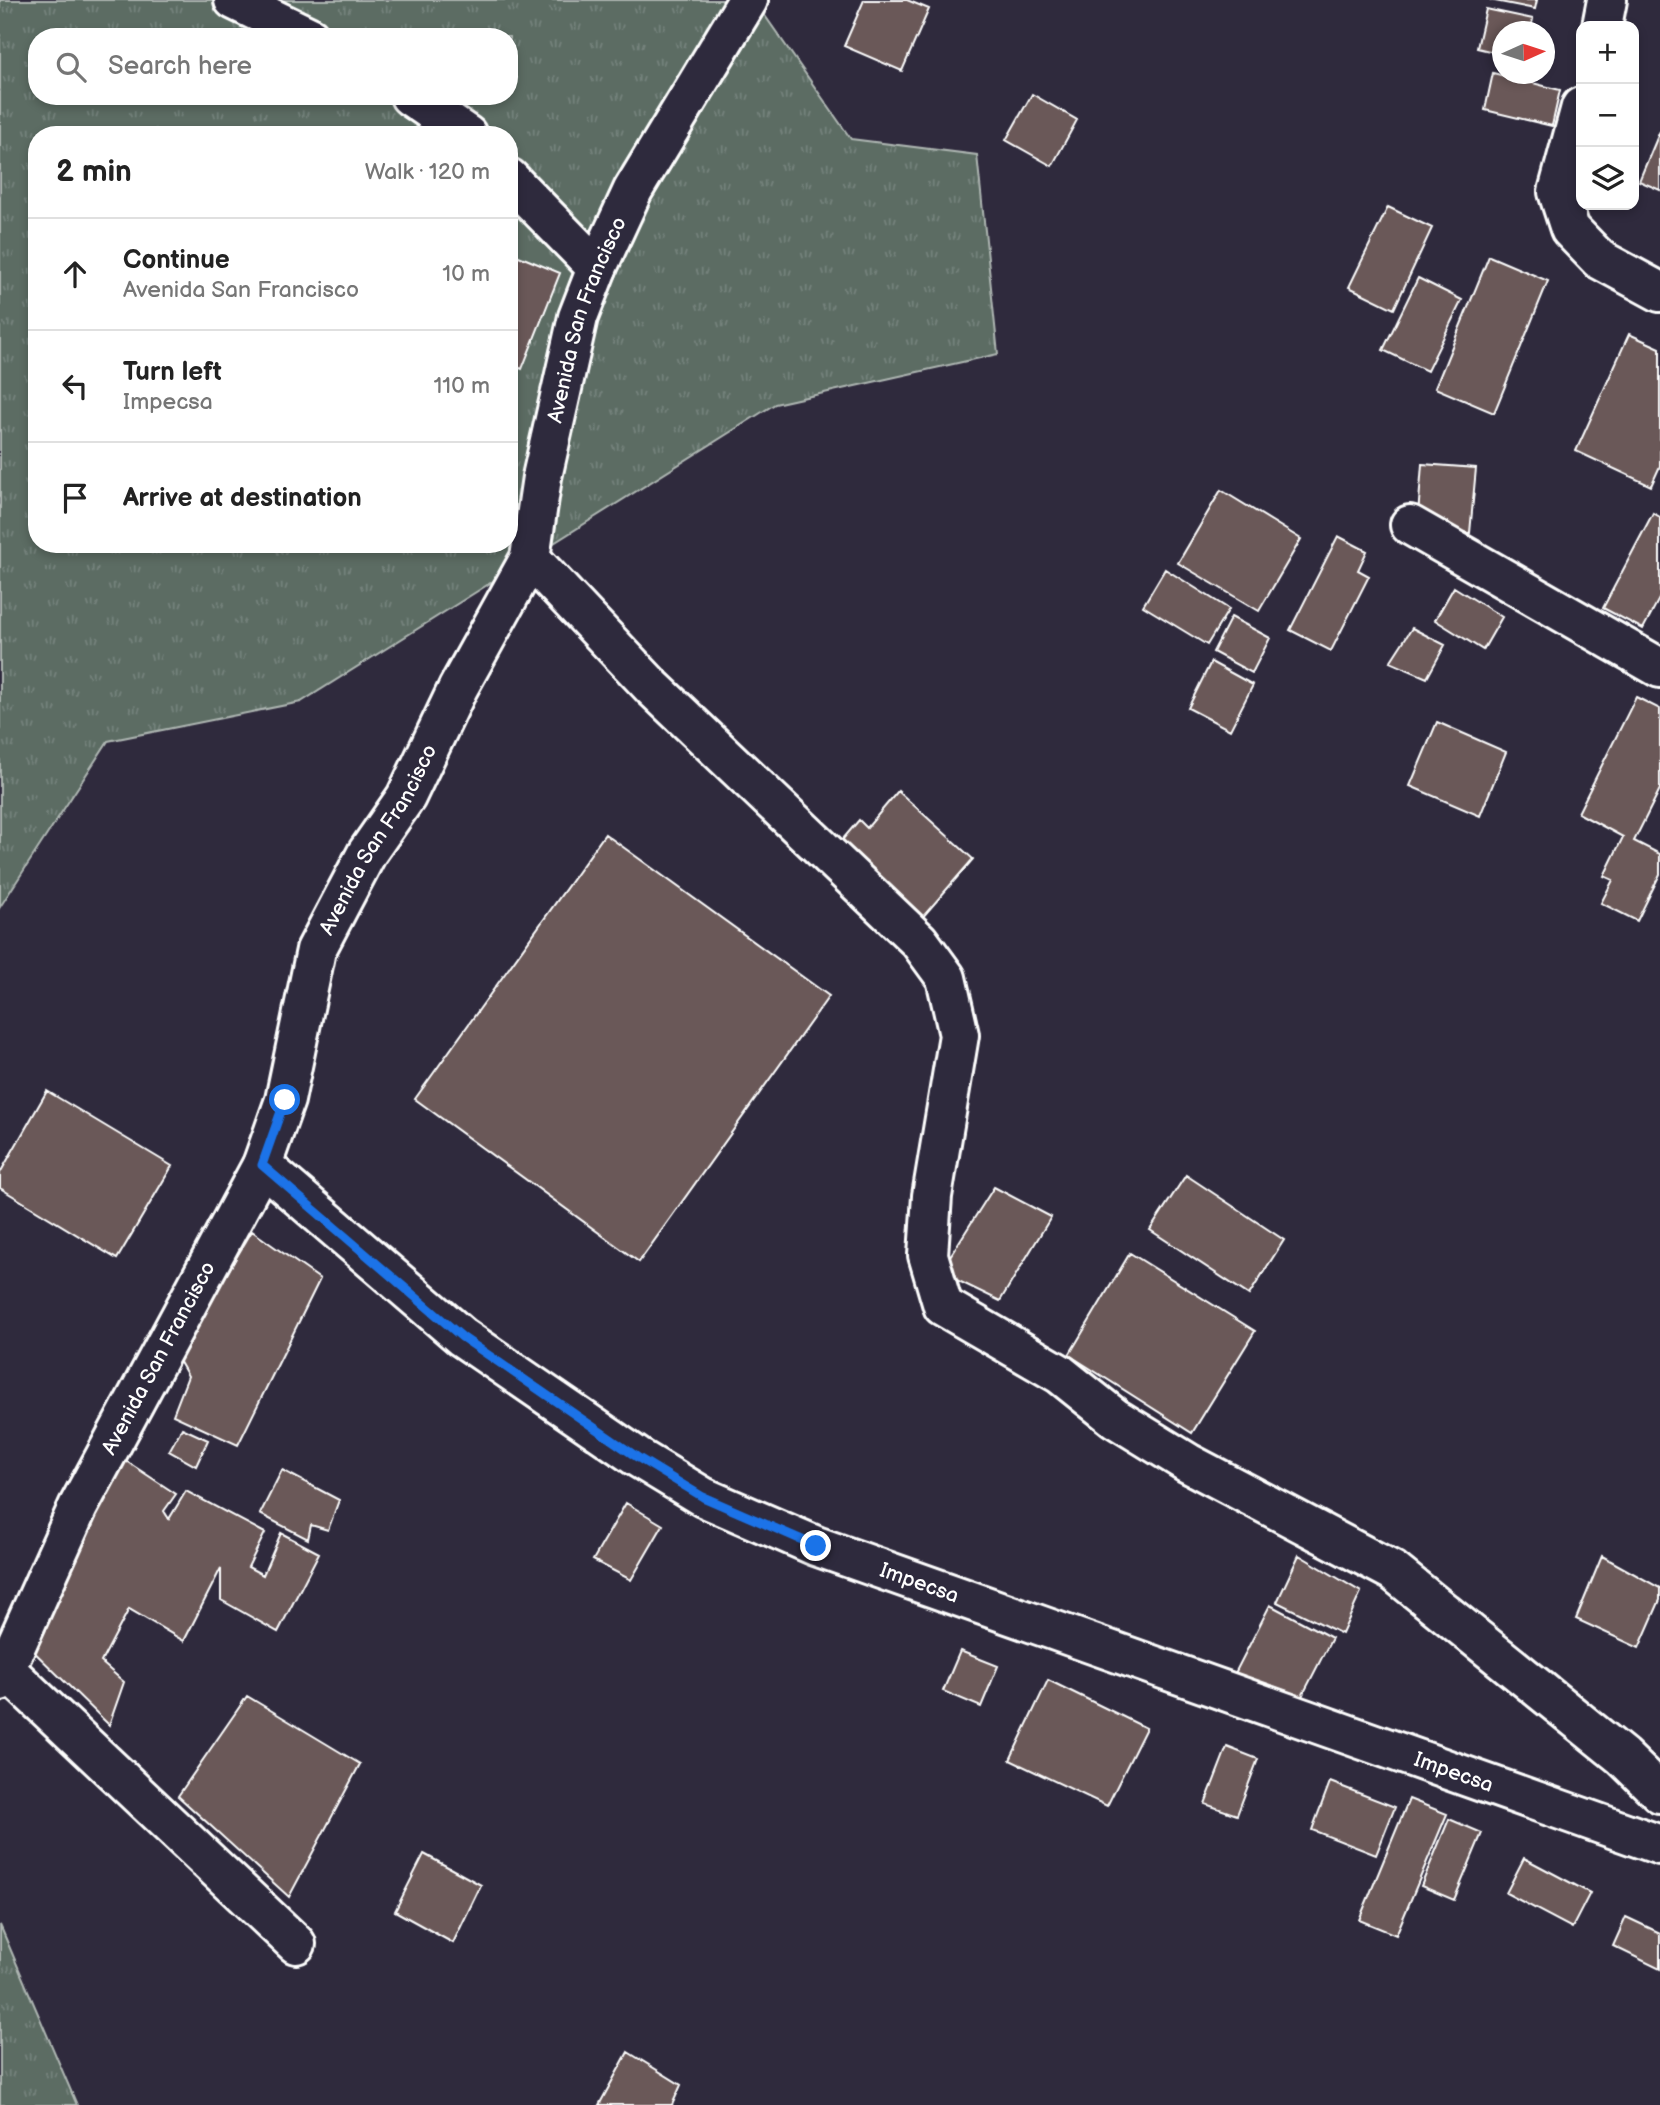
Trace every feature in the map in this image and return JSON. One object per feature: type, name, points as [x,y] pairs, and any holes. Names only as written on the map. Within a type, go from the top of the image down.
[{"type":"street","points":[[234,0],[292,28]]},
{"type":"street","name":"Avenida San Francisco","points":[[3,1675],[78,1507],[262,1165],[285,1100],[316,950],[367,853],[406,797],[458,688],[530,558],[542,477],[578,317],[597,268],[634,190],[748,0]]},
{"type":"street","points":[[1603,21],[1607,0]]},
{"type":"street","points":[[423,105],[454,126]]},
{"type":"street","points":[[1576,126],[1559,192],[1570,229],[1599,259],[1660,292]]},
{"type":"street","points":[[518,187],[597,268]]},
{"type":"street","points":[[1410,525],[1660,668]]},
{"type":"street","points":[[530,558],[652,687],[919,941],[946,978],[959,1035],[932,1196],[928,1255],[943,1306],[1060,1374],[1115,1418],[1188,1463],[1393,1571],[1622,1756],[1660,1793]]},
{"type":"street","name":"Impecsa","points":[[262,1165],[462,1337],[637,1457],[703,1497],[816,1546],[1660,1845]]},
{"type":"street","points":[[3,1675],[296,1944]]},
{"type":"green space","points":[[0,0],[754,0],[851,139],[977,155],[998,354],[775,404],[301,702],[108,741],[0,907]]},
{"type":"green space","points":[[0,1925],[77,2105],[0,2105]]},
{"type":"building","points":[[864,0],[907,0],[929,9],[902,71],[844,46]]},
{"type":"building","points":[[1490,0],[1537,0],[1535,9]]},
{"type":"building","points":[[1486,9],[1533,19],[1492,21],[1492,52],[1477,48]]},
{"type":"building","points":[[1492,78],[1492,84],[1536,84],[1560,90],[1552,126],[1485,110]]},
{"type":"building","points":[[1032,94],[1077,120],[1052,166],[1006,140]]},
{"type":"building","points":[[1660,131],[1660,190],[1639,181]]},
{"type":"building","points":[[1388,207],[1432,228],[1394,309],[1349,287]]},
{"type":"building","points":[[518,256],[560,273],[522,369],[518,367]]},
{"type":"building","points":[[1489,256],[1548,281],[1494,413],[1435,388]]},
{"type":"building","points":[[1418,278],[1462,300],[1427,371],[1383,350]]},
{"type":"building","points":[[1629,334],[1660,348],[1660,466],[1651,486],[1576,451]]},
{"type":"building","points":[[1422,464],[1476,468],[1470,533],[1417,528]]},
{"type":"building","points":[[1221,490],[1301,539],[1259,611],[1178,563]]},
{"type":"building","points":[[1653,513],[1660,517],[1660,597],[1643,629],[1603,608]]},
{"type":"building","points":[[1338,536],[1367,551],[1358,570],[1369,576],[1331,651],[1290,630]]},
{"type":"building","points":[[1165,569],[1229,609],[1207,645],[1143,606]]},
{"type":"building","points":[[1454,587],[1502,617],[1483,650],[1435,620]]},
{"type":"building","points":[[1231,617],[1270,638],[1252,673],[1213,652]]},
{"type":"building","points":[[1412,628],[1445,645],[1427,678],[1390,662]]},
{"type":"building","points":[[1211,662],[1253,685],[1230,730],[1188,708]]},
{"type":"building","points":[[1636,697],[1660,709],[1660,789],[1634,841],[1660,854],[1660,874],[1637,921],[1601,903],[1613,880],[1604,876],[1623,837],[1578,813]]},
{"type":"building","points":[[1437,722],[1506,752],[1480,816],[1410,786]]},
{"type":"building","points":[[898,791],[973,859],[914,927],[831,853],[859,820],[867,828]]},
{"type":"building","points":[[605,834],[829,996],[639,1262],[415,1099]]},
{"type":"building","points":[[47,1091],[172,1166],[117,1259],[0,1188],[0,1173]]},
{"type":"building","points":[[1186,1175],[1284,1240],[1249,1295],[1150,1230]]},
{"type":"building","points":[[994,1187],[1051,1217],[1000,1301],[940,1272]]},
{"type":"building","points":[[252,1231],[320,1279],[238,1445],[173,1415],[188,1376],[177,1357]]},
{"type":"building","points":[[1130,1253],[1255,1331],[1192,1433],[1069,1355]]},
{"type":"building","points":[[182,1428],[208,1440],[196,1466],[169,1451]]},
{"type":"building","points":[[126,1461],[176,1494],[164,1511],[169,1519],[186,1491],[265,1533],[248,1567],[263,1575],[281,1533],[319,1553],[278,1632],[221,1600],[221,1568],[184,1641],[129,1609],[101,1662],[124,1682],[109,1725],[24,1642]]},
{"type":"building","points":[[282,1470],[339,1500],[328,1530],[311,1525],[308,1539],[260,1514]]},
{"type":"building","points":[[626,1503],[663,1525],[631,1580],[593,1560]]},
{"type":"building","points":[[1299,1555],[1361,1592],[1342,1634],[1277,1602]]},
{"type":"building","points":[[1602,1556],[1660,1588],[1660,1600],[1639,1648],[1576,1619]]},
{"type":"building","points":[[1270,1605],[1332,1638],[1294,1712],[1232,1679]]},
{"type":"building","points":[[960,1651],[998,1666],[981,1707],[943,1691]]},
{"type":"building","points":[[1048,1680],[1146,1728],[1107,1806],[1010,1760]]},
{"type":"building","points":[[247,1696],[360,1764],[289,1897],[178,1796]]},
{"type":"building","points":[[1227,1747],[1258,1759],[1237,1815],[1205,1804]]},
{"type":"building","points":[[1330,1782],[1395,1807],[1376,1855],[1312,1830]]},
{"type":"building","points":[[1409,1799],[1447,1814],[1396,1935],[1359,1920]]},
{"type":"building","points":[[1449,1819],[1482,1833],[1454,1900],[1421,1886]]},
{"type":"building","points":[[424,1854],[481,1885],[453,1943],[395,1911]]},
{"type":"building","points":[[1524,1858],[1590,1893],[1572,1928],[1506,1893]]},
{"type":"building","points":[[1626,1917],[1660,1933],[1660,1969],[1613,1946]]},
{"type":"building","points":[[628,2052],[681,2085],[672,2105],[599,2105]]},
{"type":"route","points":[[285,1100],[262,1165],[462,1337],[637,1457],[703,1497],[816,1546]]}]
